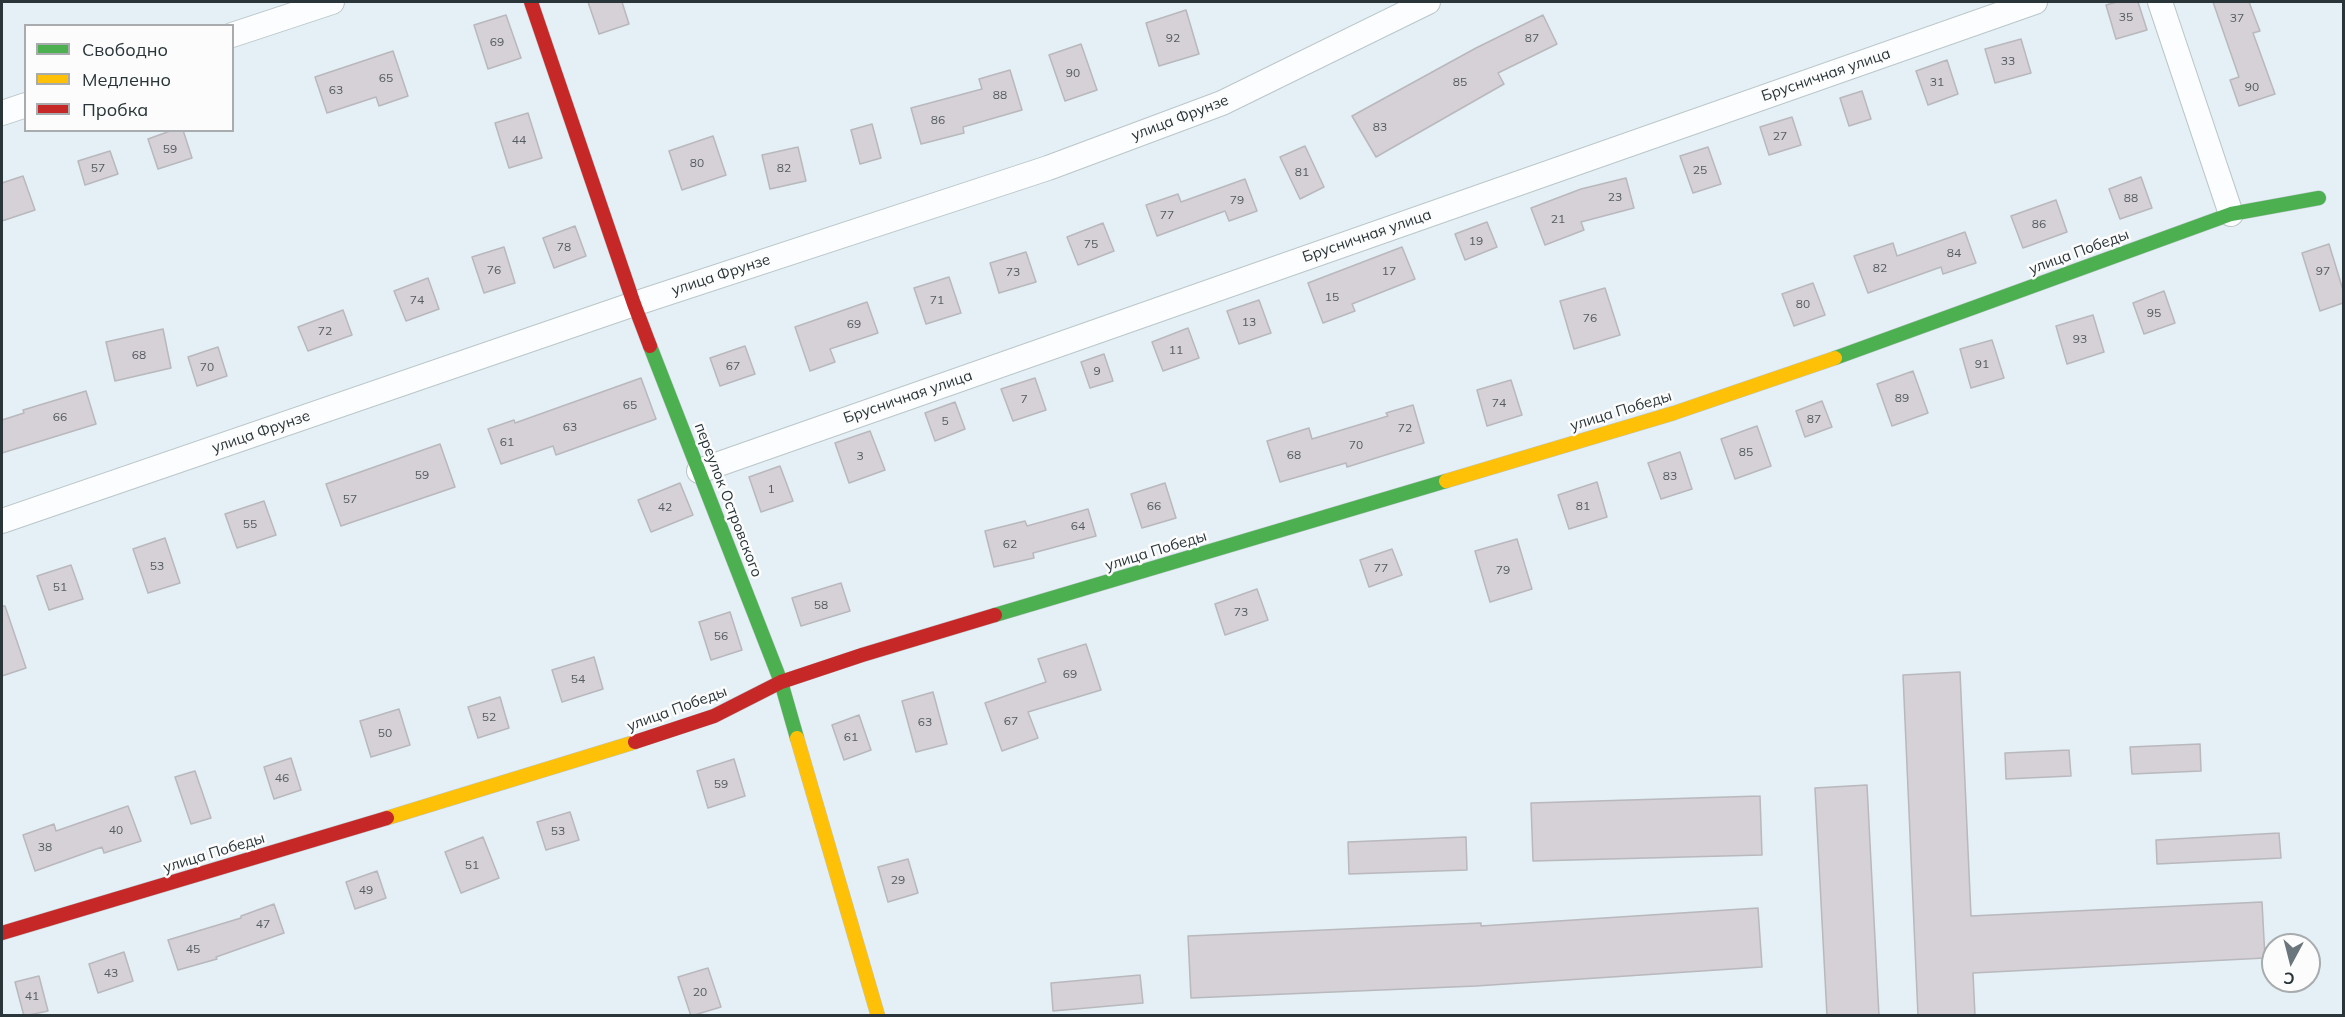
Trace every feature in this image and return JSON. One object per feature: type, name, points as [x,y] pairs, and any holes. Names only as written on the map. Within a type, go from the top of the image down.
[{"type":"street","points":[[234,34],[332,2]]},
{"type":"street","name":"переулок Островского","points":[[531,2],[634,304],[781,682],[878,1016]]},
{"type":"street","name":"улица Фрунзе","points":[[2,521],[634,304],[1048,168],[1222,103],[1428,2]]},
{"type":"street","name":"Брусничная улица","points":[[699,471],[2035,2]]},
{"type":"street","points":[[2160,2],[2231,214]]},
{"type":"street","points":[[2,113],[24,106]]},
{"type":"street","name":"улица Победы","points":[[2,933],[579,761],[714,716],[781,682],[873,652],[1674,413],[1879,343],[2231,214],[2319,198]]},
{"type":"building","points":[[588,2],[622,2],[629,24],[599,34]]},
{"type":"building","points":[[2117,2],[2138,2],[2147,30],[2116,39],[2106,5]]},
{"type":"building","points":[[2213,2],[2249,2],[2260,31],[2253,33],[2275,94],[2239,106],[2230,80],[2239,77]]},
{"type":"building","points":[[1186,10],[1199,54],[1159,66],[1146,23]]},
{"type":"building","points":[[506,15],[521,58],[488,69],[474,25]]},
{"type":"building","points":[[1543,15],[1557,44],[1498,73],[1504,84],[1376,157],[1352,116],[1476,48]]},
{"type":"building","points":[[2021,39],[2031,73],[1995,83],[1985,49]]},
{"type":"building","points":[[1081,44],[1097,90],[1065,101],[1049,55]]},
{"type":"building","points":[[393,51],[408,96],[379,106],[376,97],[327,113],[315,77]]},
{"type":"building","points":[[1947,60],[1958,94],[1928,105],[1916,71]]},
{"type":"building","points":[[1010,70],[1022,110],[963,127],[964,133],[921,144],[911,108],[982,89],[979,79]]},
{"type":"building","points":[[1862,91],[1871,119],[1849,126],[1840,98]]},
{"type":"building","points":[[528,113],[542,158],[509,168],[495,123]]},
{"type":"building","points":[[1792,117],[1801,145],[1769,155],[1760,127]]},
{"type":"building","points":[[872,124],[881,158],[860,164],[851,130]]},
{"type":"building","points":[[167,132],[184,132],[192,158],[158,169],[148,139]]},
{"type":"building","points":[[713,136],[726,175],[682,190],[669,151]]},
{"type":"building","points":[[1305,146],[1324,187],[1300,199],[1280,157]]},
{"type":"building","points":[[798,147],[806,181],[770,189],[762,155]]},
{"type":"building","points":[[1708,147],[1721,184],[1693,193],[1680,156]]},
{"type":"building","points":[[110,151],[118,174],[85,185],[78,161]]},
{"type":"building","points":[[23,176],[35,210],[2,221],[2,183]]},
{"type":"building","points":[[2141,177],[2152,208],[2120,219],[2109,189]]},
{"type":"building","points":[[1626,178],[1634,208],[1581,222],[1584,230],[1545,245],[1531,208],[1581,189]]},
{"type":"building","points":[[1245,179],[1257,211],[1229,221],[1225,211],[1157,236],[1146,205],[1178,194],[1181,202]]},
{"type":"building","points":[[2056,200],[2067,232],[2023,248],[2011,216]]},
{"type":"building","points":[[1487,222],[1497,247],[1465,260],[1455,234]]},
{"type":"building","points":[[1103,223],[1114,251],[1078,265],[1067,237]]},
{"type":"building","points":[[575,226],[586,256],[554,268],[543,238]]},
{"type":"building","points":[[1965,232],[1976,263],[1943,274],[1941,267],[1868,293],[1854,256],[1893,243],[1897,256]]},
{"type":"building","points":[[2329,244],[2343,290],[2343,303],[2320,311],[2302,253]]},
{"type":"building","points":[[504,247],[515,283],[484,293],[472,257]]},
{"type":"building","points":[[1402,247],[1415,279],[1352,304],[1355,311],[1323,323],[1308,283]]},
{"type":"building","points":[[1026,252],[1036,282],[999,293],[990,263]]},
{"type":"building","points":[[949,277],[961,313],[926,324],[914,288]]},
{"type":"building","points":[[428,278],[439,309],[406,321],[394,291]]},
{"type":"building","points":[[1813,283],[1825,315],[1794,326],[1782,294]]},
{"type":"building","points":[[1605,288],[1620,335],[1574,349],[1560,301]]},
{"type":"building","points":[[2164,291],[2175,323],[2144,334],[2133,303]]},
{"type":"building","points":[[1259,300],[1271,333],[1239,344],[1227,311]]},
{"type":"building","points":[[867,302],[878,333],[830,349],[835,362],[810,371],[795,327]]},
{"type":"building","points":[[343,310],[352,335],[308,351],[298,327]]},
{"type":"building","points":[[2093,315],[2104,352],[2067,364],[2056,326]]},
{"type":"building","points":[[1188,328],[1199,358],[1163,371],[1152,342]]},
{"type":"building","points":[[163,329],[171,368],[115,381],[106,342]]},
{"type":"building","points":[[1992,340],[2004,378],[1971,388],[1960,349]]},
{"type":"building","points":[[745,346],[755,374],[720,386],[710,358]]},
{"type":"building","points":[[218,347],[227,376],[197,386],[188,357]]},
{"type":"building","points":[[1104,354],[1113,381],[1090,388],[1081,362]]},
{"type":"building","points":[[1913,371],[1928,413],[1892,426],[1877,384]]},
{"type":"building","points":[[641,378],[656,419],[556,455],[553,446],[501,464],[488,429],[514,420],[515,423]]},
{"type":"building","points":[[1035,378],[1046,410],[1013,421],[1001,389]]},
{"type":"building","points":[[1511,380],[1522,415],[1487,426],[1477,390]]},
{"type":"building","points":[[86,391],[96,424],[2,453],[2,420],[24,413],[23,410]]},
{"type":"building","points":[[1822,401],[1832,427],[1805,437],[1796,411]]},
{"type":"building","points":[[955,402],[965,429],[935,441],[925,413]]},
{"type":"building","points":[[1413,405],[1424,443],[1347,467],[1346,463],[1280,482],[1267,441],[1309,428],[1312,439],[1388,416],[1386,413]]},
{"type":"building","points":[[1757,426],[1771,466],[1735,479],[1721,439]]},
{"type":"building","points":[[870,431],[885,470],[849,483],[835,443]]},
{"type":"building","points":[[440,444],[455,487],[341,526],[326,484]]},
{"type":"building","points":[[1680,452],[1692,489],[1661,499],[1648,463]]},
{"type":"building","points":[[780,466],[793,501],[761,512],[749,477]]},
{"type":"building","points":[[1597,482],[1607,517],[1569,529],[1558,495]]},
{"type":"building","points":[[680,483],[693,515],[651,532],[638,500]]},
{"type":"building","points":[[1165,483],[1176,518],[1142,528],[1131,494]]},
{"type":"building","points":[[264,501],[276,535],[237,548],[225,514]]},
{"type":"building","points":[[1088,509],[1096,536],[1033,553],[1034,558],[994,567],[985,531],[1025,521],[1027,526]]},
{"type":"building","points":[[165,538],[180,583],[148,593],[133,549]]},
{"type":"building","points":[[1517,539],[1532,589],[1490,602],[1475,551]]},
{"type":"building","points":[[1392,549],[1402,575],[1369,587],[1360,560]]},
{"type":"building","points":[[71,565],[83,599],[49,610],[37,576]]},
{"type":"building","points":[[841,583],[850,611],[801,626],[792,598]]},
{"type":"building","points":[[1257,589],[1268,620],[1225,635],[1215,604]]},
{"type":"building","points":[[2,606],[5,606],[26,668],[2,676]]},
{"type":"building","points":[[730,612],[742,650],[711,660],[699,622]]},
{"type":"building","points":[[1086,644],[1101,690],[1028,712],[1038,738],[1002,751],[985,703],[1046,682],[1038,659]]},
{"type":"building","points":[[594,657],[603,689],[562,702],[552,670]]},
{"type":"building","points":[[1960,672],[1971,916],[2262,902],[2264,933],[2261,933],[2261,958],[1973,973],[1975,1016],[1918,1016],[1903,675]]},
{"type":"building","points":[[933,692],[947,744],[916,752],[902,701]]},
{"type":"building","points":[[500,697],[509,728],[478,738],[468,707]]},
{"type":"building","points":[[399,709],[410,745],[371,757],[360,721]]},
{"type":"building","points":[[859,715],[871,750],[844,760],[832,725]]},
{"type":"building","points":[[2200,744],[2201,771],[2132,774],[2130,747]]},
{"type":"building","points":[[2069,750],[2071,776],[2006,779],[2005,753]]},
{"type":"building","points":[[291,758],[301,790],[274,799],[264,767]]},
{"type":"building","points":[[734,759],[745,796],[708,808],[697,771]]},
{"type":"building","points":[[195,771],[211,818],[191,824],[175,777]]},
{"type":"building","points":[[1867,785],[1879,1016],[1827,1016],[1815,788]]},
{"type":"building","points":[[1760,796],[1762,855],[1533,861],[1531,803]]},
{"type":"building","points":[[128,806],[141,841],[104,853],[102,847],[35,871],[23,835],[54,824],[56,831]]},
{"type":"building","points":[[570,812],[579,840],[546,850],[537,822]]},
{"type":"building","points":[[2279,833],[2281,858],[2157,864],[2156,840]]},
{"type":"building","points":[[483,837],[499,878],[461,893],[445,852]]},
{"type":"building","points":[[1466,837],[1467,870],[1349,874],[1348,842]]},
{"type":"building","points":[[908,859],[918,893],[888,902],[878,867]]},
{"type":"building","points":[[377,871],[386,898],[355,909],[346,882]]},
{"type":"building","points":[[274,904],[284,933],[216,957],[217,959],[178,970],[168,940],[241,918],[241,916]]},
{"type":"building","points":[[1758,908],[1762,967],[1476,986],[1191,998],[1188,936],[1481,923],[1481,926]]},
{"type":"building","points":[[124,952],[133,981],[98,993],[89,964]]},
{"type":"building","points":[[708,968],[721,1007],[691,1016],[678,977]]},
{"type":"building","points":[[1140,975],[1143,1003],[1053,1011],[1051,983]]},
{"type":"building","points":[[39,976],[48,1011],[24,1016],[15,982]]},
{"type":"traffic: fast","points":[[1835,358],[2231,214],[2319,198]]},
{"type":"traffic: fast","points":[[650,346],[781,682],[797,738]]},
{"type":"traffic: fast","points":[[995,615],[1446,481]]},
{"type":"traffic: slow","points":[[1446,481],[1674,413],[1835,358]]},
{"type":"traffic: slow","points":[[797,738],[878,1016]]},
{"type":"traffic: slow","points":[[387,818],[635,742]]},
{"type":"traffic: jam","points":[[531,2],[650,346]]},
{"type":"traffic: jam","points":[[635,742],[714,716],[781,682],[995,615]]},
{"type":"traffic: jam","points":[[2,933],[387,818]]}]
